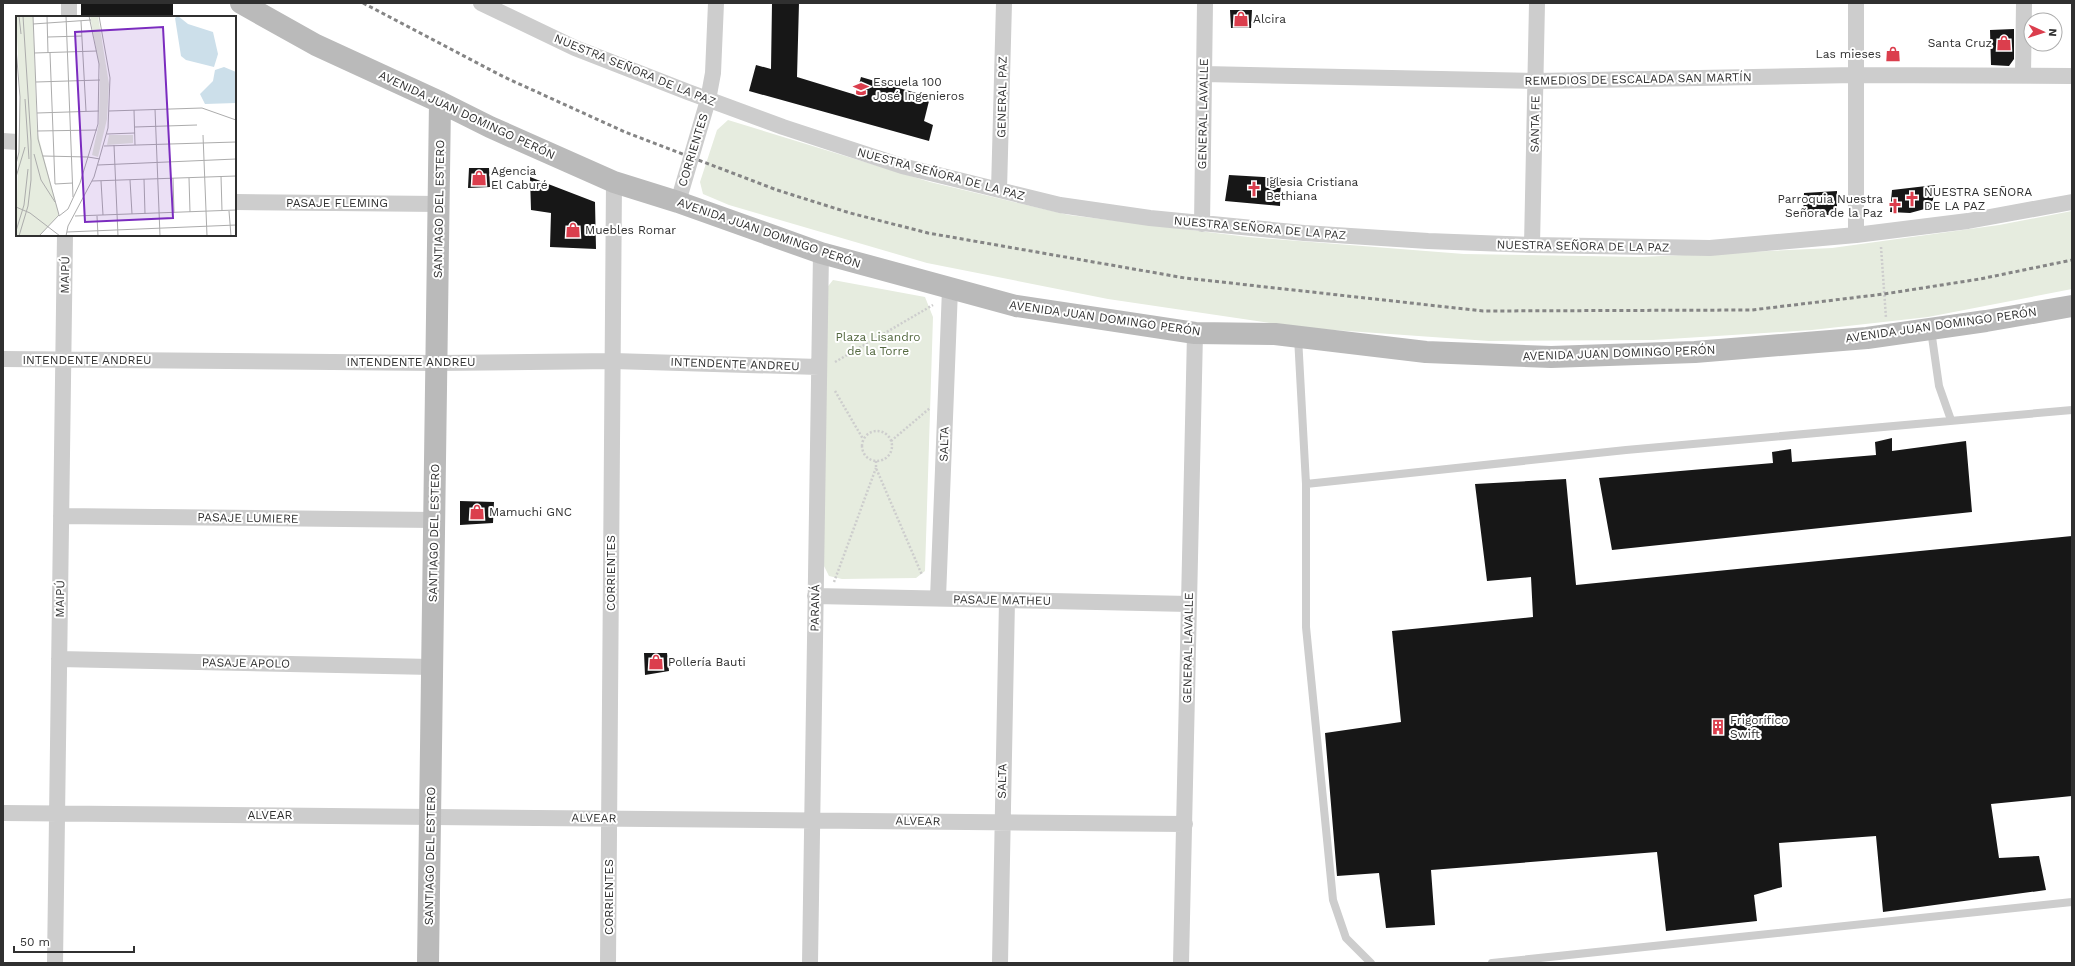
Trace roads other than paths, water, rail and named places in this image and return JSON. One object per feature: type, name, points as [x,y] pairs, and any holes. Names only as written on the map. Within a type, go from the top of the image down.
[{"type":"street","points":[[68,16],[69,3]]},
{"type":"street","name":"AVENIDA JUAN DOMINGO PERÓN","points":[[241,3],[316,45],[440,102],[490,128],[614,182],[678,202],[821,253],[950,295],[1016,306],[1195,333],[1275,334],[1426,352],[1551,357],[1695,352],[1887,335],[2072,306]]},
{"type":"street","name":"NUESTRA SEÑORA DE LA PAZ","points":[[481,3],[575,48],[708,100],[783,127],[902,166],[1060,205],[1202,224],[1319,234],[1532,245],[1710,248],[1856,235],[1968,221],[2072,202]]},
{"type":"street","name":"CORRIENTES","points":[[678,202],[708,100],[712,72],[716,3]]},
{"type":"street","name":"GENERAL PAZ","points":[[999,190],[1004,3]]},
{"type":"street","name":"GENERAL LAVALLE","points":[[1202,224],[1205,3]]},
{"type":"street","name":"SANTA FE","points":[[1532,245],[1537,3]]},
{"type":"street","points":[[1856,3],[1856,235]]},
{"type":"street","points":[[2023,75],[2024,3]]},
{"type":"street","name":"REMEDIOS DE ESCALADA SAN MARTÍN","points":[[1204,74],[1536,81],[1855,75],[2072,76]]},
{"type":"street","name":"SANTIAGO DEL ESTERO","points":[[428,963],[436,363],[440,204],[440,102]]},
{"type":"street","points":[[3,141],[16,142]]},
{"type":"street","name":"CORRIENTES","points":[[608,963],[614,182]]},
{"type":"street","name":"PASAJE FLEMING","points":[[236,202],[440,204]]},
{"type":"street","name":"MAIPÚ","points":[[55,963],[66,236]]},
{"type":"street","name":"PARANÁ","points":[[810,963],[812,820],[821,596],[819,367],[821,253]]},
{"type":"street","name":"SALTA","points":[[938,598],[950,295]]},
{"type":"street","name":"GENERAL LAVALLE","points":[[1181,963],[1195,333]]},
{"type":"street","name":"INTENDENTE ANDREU","points":[[3,359],[436,363],[613,360],[819,367]]},
{"type":"street","name":"PASAJE LUMIERE","points":[[62,516],[434,520]]},
{"type":"street","name":"PASAJE MATHEU","points":[[821,596],[1188,604]]},
{"type":"street","name":"SALTA","points":[[1000,963],[1001,822],[1007,600]]},
{"type":"street","name":"PASAJE APOLO","points":[[59,659],[432,667]]},
{"type":"street","name":"ALVEAR","points":[[3,813],[1185,824]]},
{"type":"lane","points":[[1931,329],[1939,386],[1951,420]]},
{"type":"lane","points":[[1298,337],[1306,484],[1306,627],[1332,900],[1346,938],[1371,963]]},
{"type":"lane","points":[[1306,484],[1626,450],[2072,410]]},
{"type":"lane","points":[[1492,963],[2072,902]]},
{"type":"railway","points":[[363,3],[504,77],[625,132],[777,190],[850,213],[928,233],[1185,278],[1483,311],[1752,310],[1884,294],[1980,279],[2072,260]]},
{"type":"place","name":"Alcira","points":[[1241,19]]},
{"type":"place","name":"Santa Cruz","points":[[2004,43]]},
{"type":"place","name":"Las mieses","points":[[1893,54]]},
{"type":"place","name":"Escuela 100 José Ingenieros","points":[[861,89]]},
{"type":"place","name":"Agencia El Caburé","points":[[479,178]]},
{"type":"place","name":"Iglesia Cristiana Bethiana","points":[[1254,189]]},
{"type":"place","name":"NUESTRA SEÑORA DE LA PAZ","points":[[1912,199]]},
{"type":"place","name":"Parroquia Nuestra Señora de la Paz","points":[[1895,206]]},
{"type":"place","name":"Muebles Romar","points":[[573,230]]},
{"type":"place","name":"Mamuchi GNC","points":[[477,512]]},
{"type":"place","name":"Pollería Bauti","points":[[656,662]]},
{"type":"place","name":"Frigorífico Swift","points":[[1718,727]]},
{"type":"park label","name":"Plaza Lisandro de la Torre","points":[[878,344]]}]
